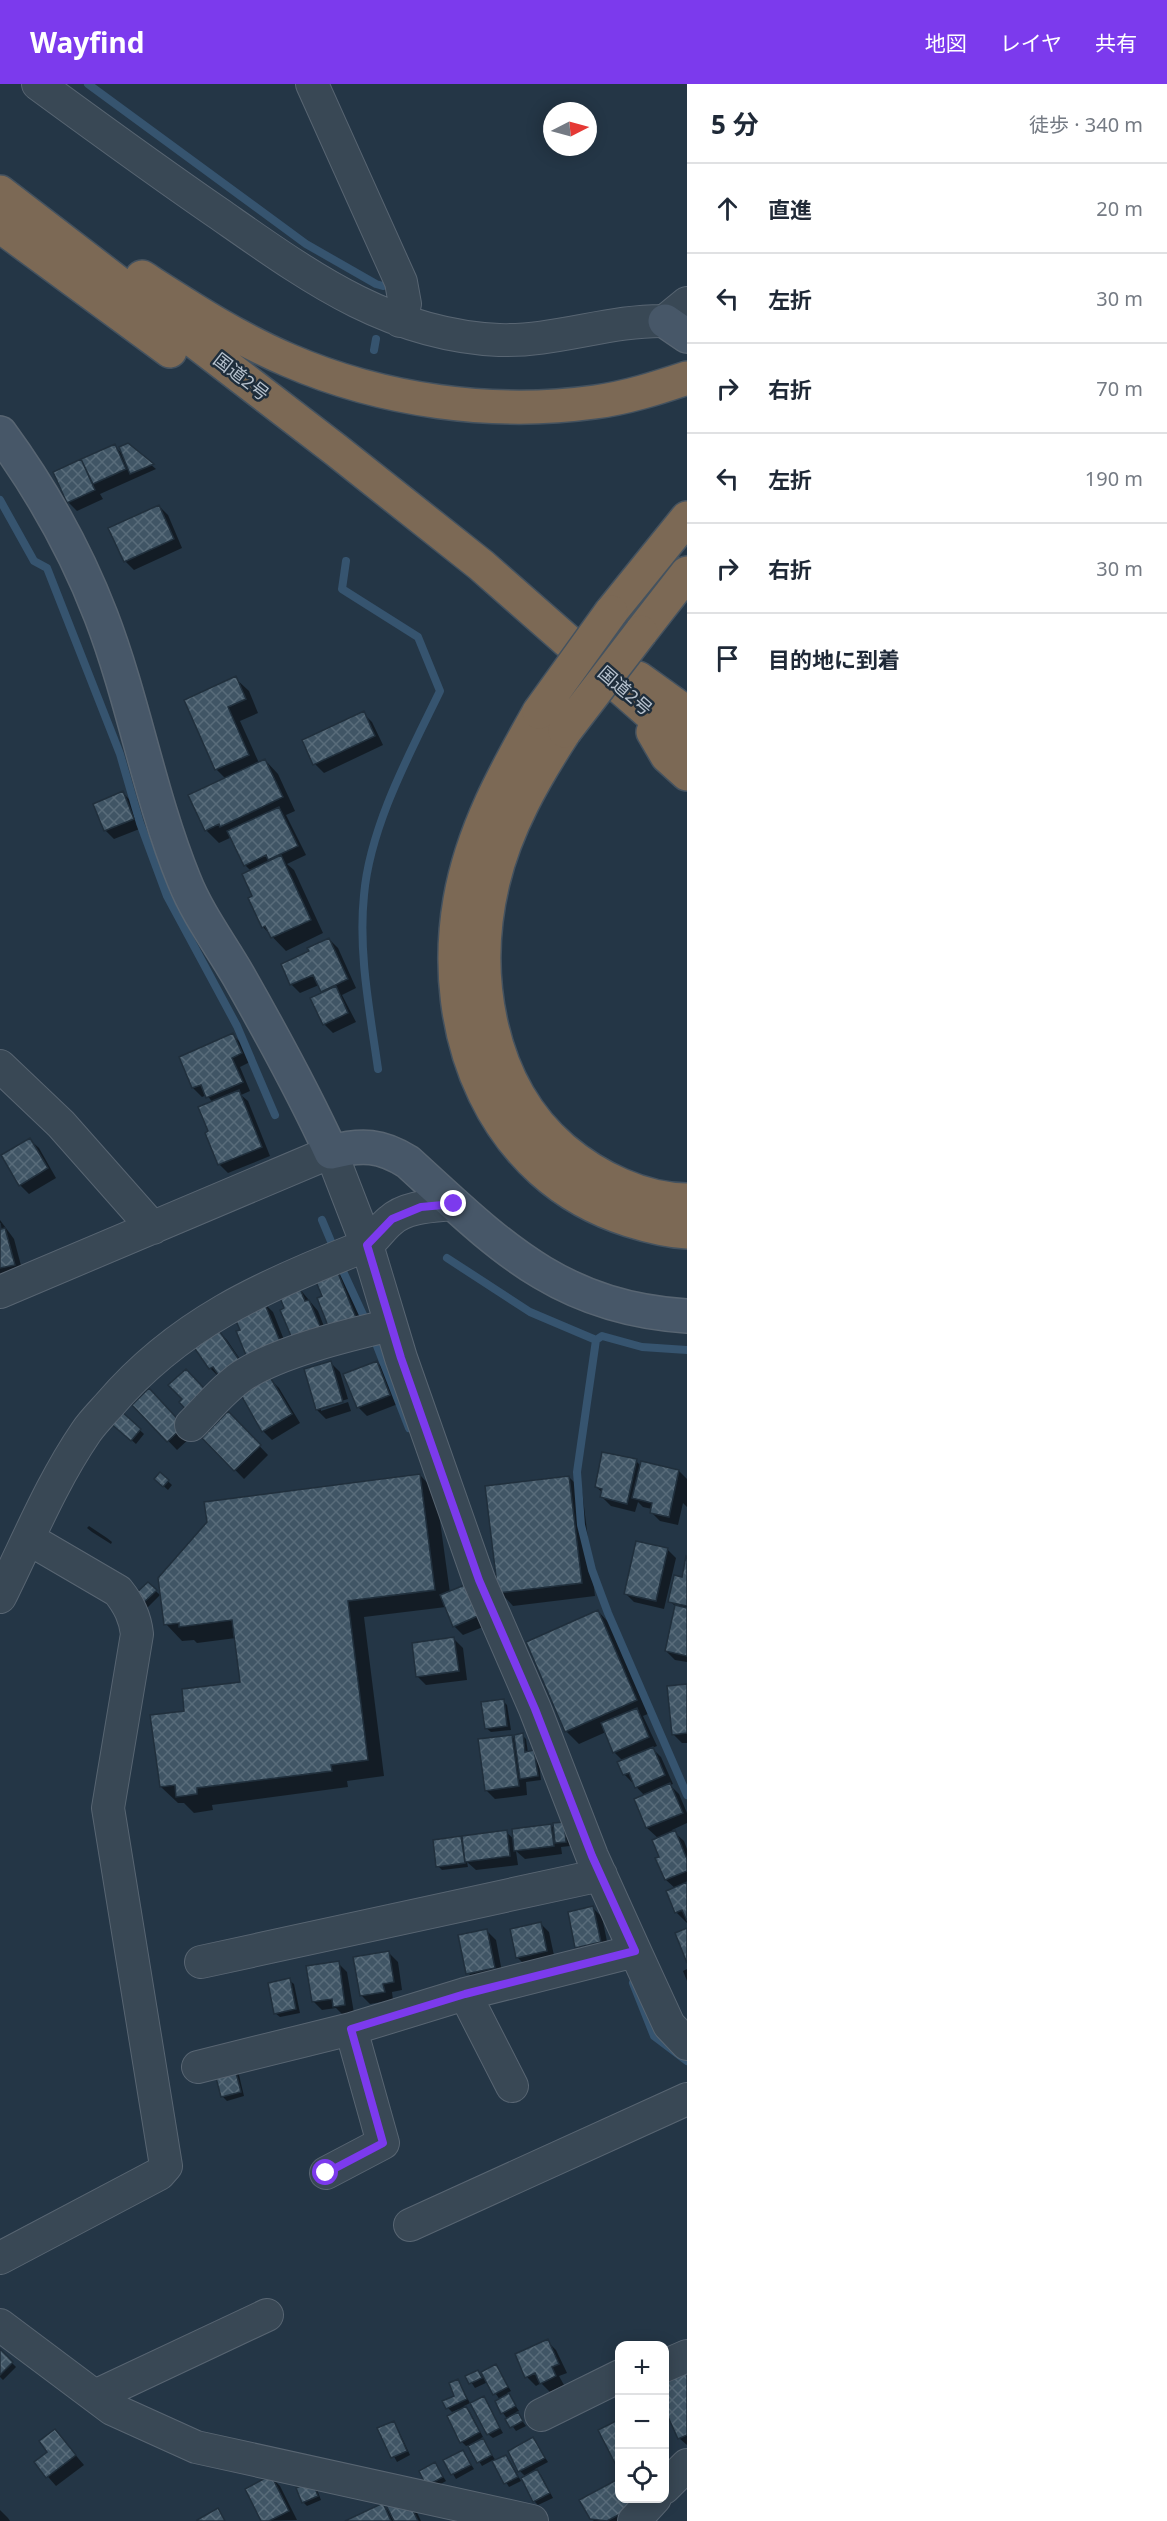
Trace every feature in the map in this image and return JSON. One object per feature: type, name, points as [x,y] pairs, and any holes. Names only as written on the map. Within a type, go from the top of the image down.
[{"type":"highway","points":[[0,190],[246,340],[288,360],[330,376],[373,388],[417,398],[462,404],[550,406],[597,402],[638,393],[687,378]]},
{"type":"highway","name":"国道2号","points":[[0,190],[336,450],[481,566],[687,746]]},
{"type":"highway","points":[[0,226],[207,378],[336,450]]},
{"type":"highway","points":[[687,518],[611,612],[552,721],[541,768],[504,845],[493,881],[483,957],[492,1031],[505,1069],[526,1106],[549,1137],[578,1162],[609,1181],[646,1193],[687,1200]]},
{"type":"highway","name":"国道2号","points":[[481,566],[687,713]]},
{"type":"highway","points":[[687,573],[641,632],[552,721],[496,790],[480,826],[468,863],[455,939],[455,980],[459,1017],[468,1056],[484,1094],[504,1127],[525,1155],[552,1180],[581,1201],[612,1215],[647,1226],[687,1232]]},
{"type":"highway","points":[[632,698],[667,756],[687,774]]},
{"type":"street","points":[[38,84],[147,164],[284,259],[370,310],[400,321],[456,335],[500,340],[549,336],[642,321],[680,320]]},
{"type":"street","points":[[312,84],[401,282],[405,304],[400,321]]},
{"type":"street","points":[[0,433],[42,495],[75,555],[101,616],[123,683],[157,808],[185,883],[300,1087],[331,1152],[367,1245],[391,1324],[479,1580],[535,1709],[593,1876],[626,1953],[669,2025],[687,2044]]},
{"type":"street","points":[[0,1066],[61,1124],[153,1227]]},
{"type":"street","points":[[0,1292],[331,1152],[348,1147],[371,1147],[390,1150],[408,1162],[516,1257],[573,1291],[626,1308],[687,1316]]},
{"type":"street","points":[[0,1598],[86,1432],[129,1382],[172,1343],[216,1313],[258,1292],[367,1245],[392,1219],[421,1207],[454,1204]]},
{"type":"street","points":[[191,1425],[240,1377],[264,1364],[352,1334],[391,1324]]},
{"type":"street","points":[[0,2258],[159,2174],[166,2166],[108,1808],[137,1634],[135,1620],[128,1603],[118,1591],[29,1539]]},
{"type":"street","points":[[201,1962],[593,1876]]},
{"type":"street","points":[[198,2067],[351,2029],[465,1994],[626,1953]]},
{"type":"street","points":[[465,1994],[512,2086]]},
{"type":"street","points":[[326,2173],[383,2143],[351,2029]]},
{"type":"street","points":[[410,2225],[687,2099]]},
{"type":"street","points":[[94,2396],[267,2315]]},
{"type":"street","points":[[0,2325],[112,2409],[196,2447],[532,2521]]},
{"type":"street","points":[[669,2364],[687,2356]]},
{"type":"street","points":[[541,2415],[615,2378]]},
{"type":"street","points":[[669,2483],[687,2464]]},
{"type":"street","points":[[634,2521],[651,2503]]},
{"type":"building","points":[[128,443],[154,464],[130,474],[119,447]]},
{"type":"building","points":[[115,444],[126,469],[93,484],[81,459]]},
{"type":"building","points":[[81,459],[95,490],[67,503],[53,472]]},
{"type":"building","points":[[159,505],[174,539],[124,562],[108,528]]},
{"type":"building","points":[[236,676],[246,699],[228,707],[249,755],[215,770],[184,700]]},
{"type":"building","points":[[364,711],[375,736],[313,765],[302,740]]},
{"type":"building","points":[[265,759],[283,797],[220,827],[219,824],[205,831],[188,795]]},
{"type":"building","points":[[123,791],[134,819],[104,831],[93,804]]},
{"type":"building","points":[[279,807],[298,846],[268,860],[266,855],[244,866],[227,831]]},
{"type":"building","points":[[281,855],[311,920],[271,938],[265,926],[262,928],[248,898],[252,896],[242,874]]},
{"type":"building","points":[[329,938],[348,979],[321,992],[313,975],[290,985],[281,964],[309,951],[307,948]]},
{"type":"building","points":[[336,986],[348,1013],[323,1025],[310,998]]},
{"type":"building","points":[[233,1033],[242,1053],[232,1058],[243,1082],[206,1098],[201,1085],[192,1088],[179,1057]]},
{"type":"building","points":[[239,1090],[262,1147],[218,1165],[205,1133],[208,1131],[198,1107]]},
{"type":"building","points":[[30,1138],[48,1168],[19,1186],[1,1155]]},
{"type":"building","points":[[0,1223],[1,1229],[5,1228],[15,1265],[0,1268]]},
{"type":"building","points":[[336,1268],[357,1320],[330,1331],[317,1298],[322,1296],[314,1277]]},
{"type":"building","points":[[299,1286],[305,1301],[309,1300],[322,1331],[294,1343],[280,1310],[284,1308],[279,1295]]},
{"type":"building","points":[[264,1302],[282,1346],[248,1360],[236,1331],[240,1330],[233,1314]]},
{"type":"building","points":[[218,1329],[244,1367],[223,1382],[213,1367],[209,1369],[193,1346]]},
{"type":"building","points":[[331,1361],[343,1402],[316,1410],[304,1369]]},
{"type":"building","points":[[377,1361],[390,1395],[357,1408],[343,1374]]},
{"type":"building","points":[[186,1369],[214,1399],[193,1417],[179,1402],[182,1399],[168,1385]]},
{"type":"building","points":[[270,1377],[292,1414],[262,1432],[241,1395]]},
{"type":"building","points":[[149,1388],[184,1426],[167,1442],[132,1405]]},
{"type":"building","points":[[120,1410],[141,1429],[131,1441],[109,1422]]},
{"type":"building","points":[[228,1411],[261,1445],[234,1471],[202,1438]]},
{"type":"building","points":[[602,1452],[637,1459],[627,1504],[600,1497],[602,1489],[595,1487]]},
{"type":"building","points":[[641,1461],[679,1470],[669,1517],[650,1513],[652,1503],[632,1498]]},
{"type":"building","points":[[160,1472],[169,1480],[163,1487],[154,1479]]},
{"type":"building","points":[[420,1474],[435,1590],[348,1601],[368,1760],[331,1765],[332,1771],[197,1788],[197,1794],[176,1797],[175,1785],[160,1787],[150,1715],[184,1711],[182,1689],[240,1682],[232,1620],[179,1627],[179,1623],[164,1625],[158,1578],[207,1522],[204,1502]]},
{"type":"building","points":[[569,1476],[582,1583],[498,1593],[485,1486]]},
{"type":"building","points":[[636,1541],[668,1548],[656,1601],[624,1594]]},
{"type":"building","points":[[686,1556],[687,1606],[668,1602],[674,1575],[682,1577]]},
{"type":"building","points":[[148,1582],[157,1590],[141,1605],[133,1596]]},
{"type":"building","points":[[467,1584],[480,1615],[453,1627],[440,1595]]},
{"type":"building","points":[[675,1605],[687,1608],[687,1656],[665,1651]]},
{"type":"building","points":[[598,1610],[637,1700],[565,1732],[526,1642]]},
{"type":"building","points":[[454,1637],[459,1671],[416,1677],[412,1643]]},
{"type":"building","points":[[687,1684],[687,1733],[672,1735],[667,1686]]},
{"type":"building","points":[[504,1699],[507,1726],[485,1729],[481,1702]]},
{"type":"building","points":[[637,1708],[649,1737],[613,1753],[601,1723]]},
{"type":"building","points":[[523,1733],[525,1752],[534,1750],[538,1776],[520,1779],[514,1735]]},
{"type":"building","points":[[512,1735],[519,1786],[485,1791],[478,1739]]},
{"type":"building","points":[[653,1747],[665,1775],[635,1788],[629,1773],[623,1775],[617,1762]]},
{"type":"building","points":[[670,1783],[683,1813],[646,1828],[634,1799]]},
{"type":"building","points":[[564,1822],[566,1842],[555,1843],[553,1823]]},
{"type":"building","points":[[551,1824],[554,1846],[514,1851],[512,1829]]},
{"type":"building","points":[[507,1830],[510,1856],[465,1862],[462,1836]]},
{"type":"building","points":[[675,1830],[687,1859],[687,1871],[665,1880],[655,1858],[659,1857],[652,1840]]},
{"type":"building","points":[[461,1836],[465,1863],[436,1867],[433,1840]]},
{"type":"building","points":[[687,1882],[687,1921],[682,1910],[675,1913],[666,1891]]},
{"type":"building","points":[[593,1906],[601,1942],[575,1948],[568,1912]]},
{"type":"building","points":[[541,1922],[547,1951],[516,1958],[510,1929]]},
{"type":"building","points":[[687,1928],[687,1963],[675,1933]]},
{"type":"building","points":[[487,1929],[495,1968],[466,1974],[458,1935]]},
{"type":"building","points":[[389,1951],[394,1982],[383,1984],[385,1992],[360,1996],[353,1957]]},
{"type":"building","points":[[339,1961],[345,2005],[333,2007],[332,1999],[312,2002],[306,1966]]},
{"type":"building","points":[[290,1978],[296,2009],[274,2014],[268,1983]]},
{"type":"building","points":[[235,2069],[241,2092],[221,2097],[215,2074]]},
{"type":"building","points":[[548,2339],[559,2364],[552,2367],[556,2376],[540,2384],[535,2373],[525,2378],[515,2354]]},
{"type":"building","points":[[0,2349],[13,2362],[0,2375]]},
{"type":"building","points":[[496,2364],[508,2387],[493,2395],[481,2372]]},
{"type":"building","points":[[478,2370],[482,2378],[469,2384],[465,2376]]},
{"type":"building","points":[[687,2371],[687,2435],[678,2439],[669,2419],[669,2379]]},
{"type":"building","points":[[458,2379],[467,2399],[446,2409],[442,2401],[454,2396],[449,2383]]},
{"type":"building","points":[[509,2393],[516,2406],[501,2414],[495,2401]]},
{"type":"building","points":[[484,2396],[500,2428],[487,2435],[470,2403]]},
{"type":"building","points":[[466,2406],[480,2432],[460,2443],[447,2416]]},
{"type":"building","points":[[518,2412],[523,2421],[510,2428],[505,2419]]},
{"type":"building","points":[[394,2421],[407,2451],[391,2458],[377,2428]]},
{"type":"building","points":[[615,2422],[615,2463],[598,2430]]},
{"type":"building","points":[[55,2429],[76,2455],[46,2478],[34,2462],[47,2452],[39,2441]]},
{"type":"building","points":[[533,2437],[545,2458],[518,2472],[508,2451]]},
{"type":"building","points":[[483,2438],[492,2455],[477,2463],[468,2446]]},
{"type":"building","points":[[463,2450],[471,2465],[451,2475],[443,2460]]},
{"type":"building","points":[[506,2455],[518,2477],[504,2484],[492,2461]]},
{"type":"building","points":[[435,2462],[443,2477],[426,2486],[419,2471]]},
{"type":"building","points":[[537,2469],[550,2493],[533,2502],[521,2478]]},
{"type":"building","points":[[271,2475],[289,2511],[269,2521],[261,2521],[245,2489]]},
{"type":"building","points":[[312,2481],[318,2496],[302,2503],[296,2488]]},
{"type":"building","points":[[615,2481],[615,2503],[640,2503],[607,2521],[590,2519],[579,2500]]},
{"type":"building","points":[[405,2494],[418,2521],[394,2521],[385,2503]]},
{"type":"building","points":[[383,2503],[391,2521],[345,2521]]},
{"type":"building","points":[[218,2508],[225,2521],[197,2521],[197,2520]]},
{"type":"waterway","points":[[88,84],[306,244],[383,286]]},
{"type":"waterway","points":[[374,350],[376,339]]},
{"type":"waterway","points":[[0,500],[34,561],[47,568],[120,754],[140,823],[167,896],[237,1026],[275,1115]]},
{"type":"waterway","points":[[346,561],[342,589],[418,637],[440,691],[393,790],[374,843],[368,869],[363,917],[364,961],[378,1069]]},
{"type":"waterway","points":[[322,1220],[335,1251]]},
{"type":"waterway","points":[[447,1258],[530,1312],[596,1340],[577,1472],[581,1525],[592,1570],[608,1613],[687,1795]]},
{"type":"waterway","points":[[341,1267],[365,1319]]},
{"type":"waterway","points":[[596,1340],[602,1336],[642,1347],[687,1350]]},
{"type":"waterway","points":[[377,1346],[409,1428]]},
{"type":"waterway","points":[[633,1983],[654,2036],[687,2061]]},
{"type":"route","points":[[326,2173],[383,2143],[351,2029],[465,1994],[635,1951],[592,1856],[535,1709],[479,1580],[401,1358],[367,1245],[392,1219],[421,1207],[454,1204]]}]
